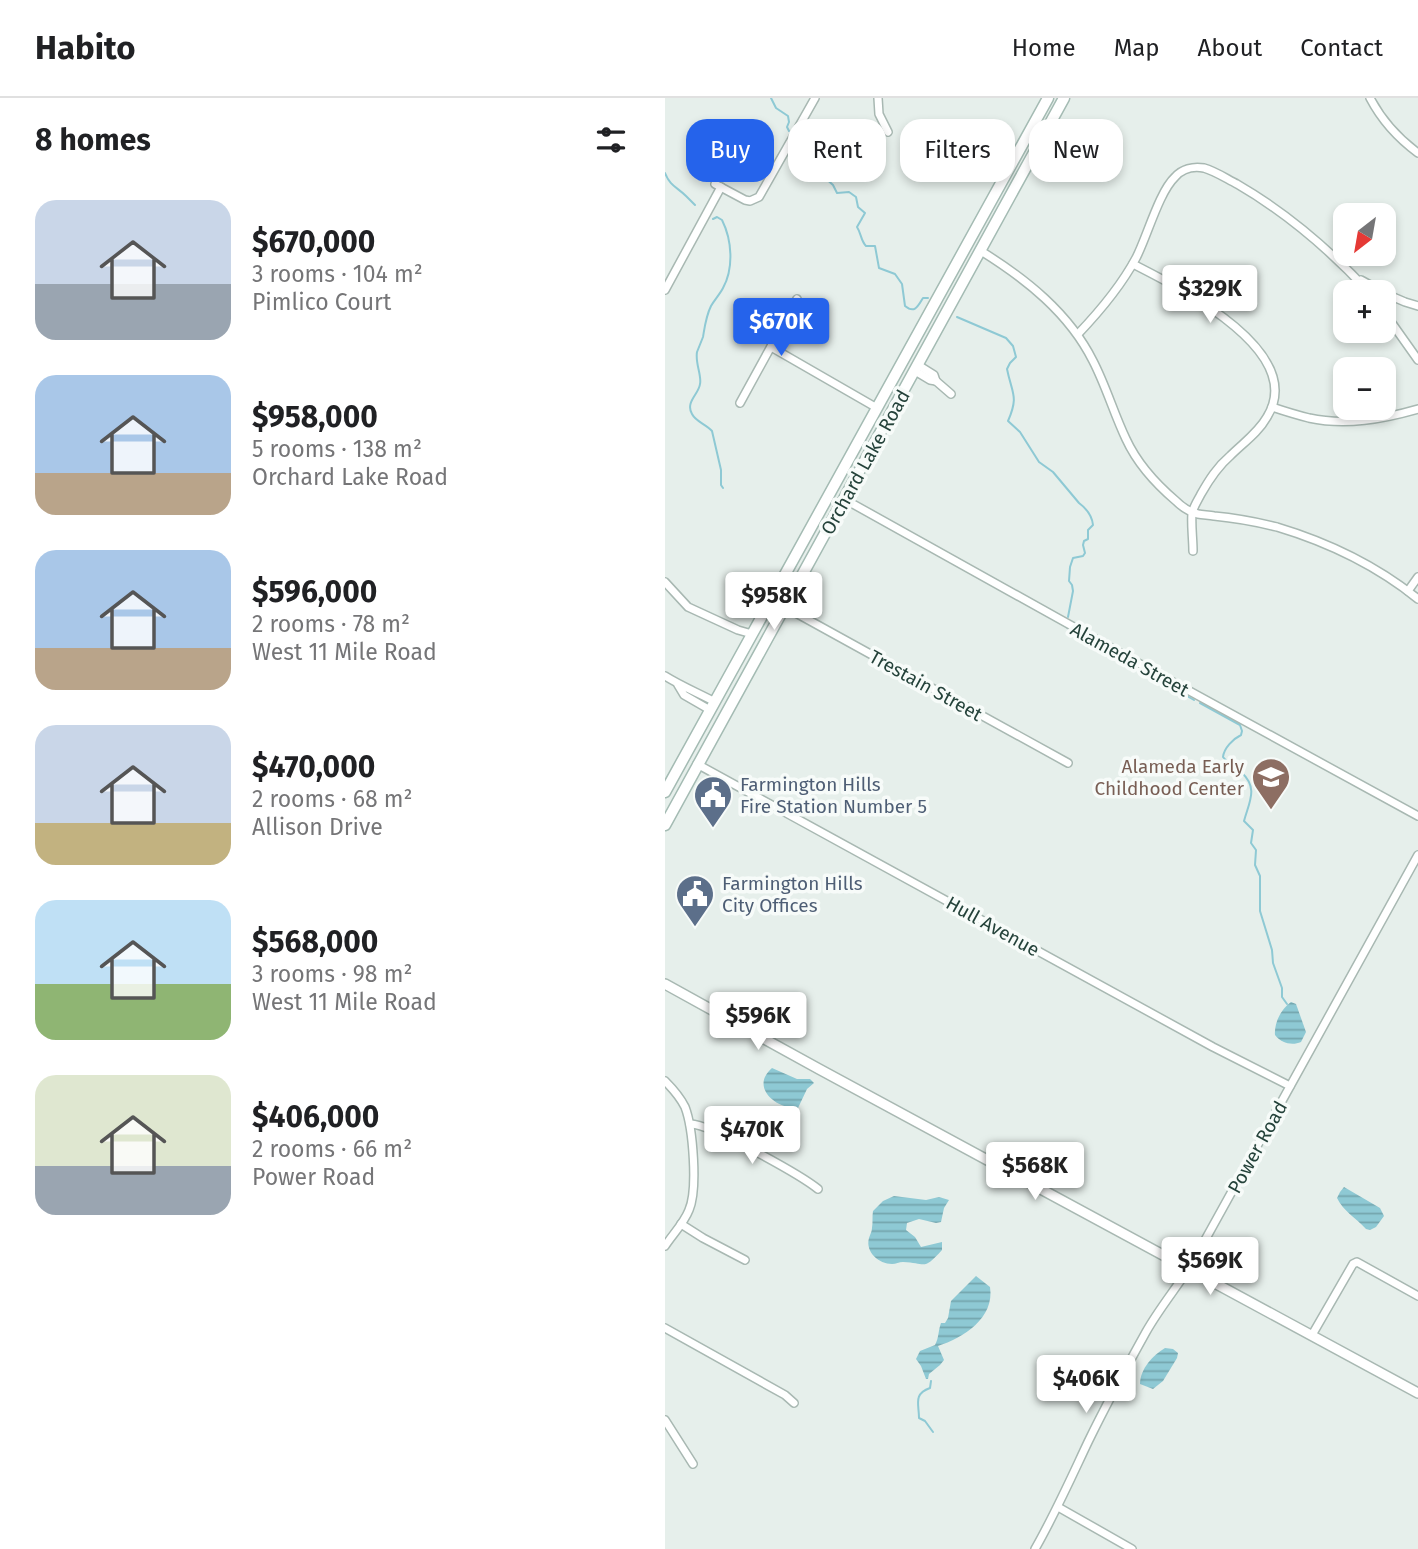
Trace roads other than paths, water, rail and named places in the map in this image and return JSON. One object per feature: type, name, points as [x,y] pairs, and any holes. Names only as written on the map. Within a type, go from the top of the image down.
[{"type":"main road","name":"Orchard Lake Road","points":[[1015,158],[1048,98]]},
{"type":"main road","name":"Orchard Lake Road","points":[[666,817],[680,798],[1064,98]]},
{"type":"main road","points":[[1015,173],[1019,183]]},
{"type":"main road","name":"Orchard Lake Road","points":[[665,791],[1002,182]]},
{"type":"main road","points":[[939,328],[934,325],[932,318],[951,284],[952,272]]},
{"type":"main road","points":[[861,437],[870,443],[870,453]]},
{"type":"main road","points":[[802,575],[796,572],[795,566],[817,527],[823,505]]},
{"type":"main road","points":[[752,634],[760,638],[762,648]]},
{"type":"main road","points":[[697,765],[689,763],[689,758],[712,718],[714,703]]},
{"type":"main road","points":[[665,791],[680,798]]},
{"type":"street","points":[[665,290],[718,186],[745,200],[759,197],[815,98]]},
{"type":"street","points":[[878,98],[879,114],[888,132]]},
{"type":"street","points":[[1370,98],[1392,129],[1418,153]]},
{"type":"street","points":[[1078,334],[1102,307],[1133,264],[1168,185],[1183,170],[1197,167],[1205,168],[1256,195],[1317,240],[1358,280]]},
{"type":"street","points":[[981,251],[1034,287],[1078,334],[1136,456],[1165,492],[1183,507],[1192,512],[1275,527],[1314,540],[1350,556],[1418,599]]},
{"type":"street","points":[[1133,264],[1176,287],[1229,322],[1263,355],[1273,378],[1276,400],[1268,417],[1257,432],[1230,455],[1209,479],[1192,512],[1193,551]]},
{"type":"street","points":[[1349,271],[1362,280]]},
{"type":"street","points":[[1396,298],[1418,306]]},
{"type":"street","points":[[740,403],[797,299]]},
{"type":"street","points":[[1396,329],[1418,360]]},
{"type":"street","points":[[771,347],[877,408]]},
{"type":"street","points":[[916,368],[951,394]]},
{"type":"street","points":[[1272,407],[1311,419],[1345,422],[1390,417],[1418,409]]},
{"type":"street","name":"Alameda Street","points":[[844,499],[1142,666],[1418,816]]},
{"type":"street","points":[[1408,591],[1418,578]]},
{"type":"street","points":[[665,582],[688,607],[752,634]]},
{"type":"street","name":"Trestain Street","points":[[785,607],[1068,763]]},
{"type":"street","points":[[665,676],[678,685],[684,695],[714,703]]},
{"type":"street","name":"Hull Avenue","points":[[697,765],[1213,1047],[1290,1086]]},
{"type":"street","name":"Power Road","points":[[1035,1549],[1149,1326],[1189,1269],[1418,855]]},
{"type":"street","points":[[666,986],[1418,1393]]},
{"type":"street","points":[[665,1081],[680,1098],[690,1125],[693,1191],[690,1209],[665,1246]]},
{"type":"street","points":[[690,1125],[702,1126],[797,1175],[818,1189]]},
{"type":"street","points":[[681,1224],[745,1260]]},
{"type":"street","points":[[1312,1335],[1353,1264],[1357,1262],[1418,1296]]},
{"type":"street","points":[[665,1328],[794,1403]]},
{"type":"street","points":[[665,1420],[693,1464]]},
{"type":"street","points":[[1058,1507],[1132,1549]]},
{"type":"water","points":[[1291,1002],[1296,1004],[1306,1032],[1301,1042],[1294,1044],[1283,1042],[1275,1035],[1279,1017]]},
{"type":"water","points":[[772,1068],[797,1079],[810,1079],[814,1083],[807,1089],[798,1108],[782,1105],[765,1090],[766,1076]]},
{"type":"water","points":[[1344,1187],[1380,1208],[1384,1216],[1376,1227],[1366,1229],[1343,1207],[1337,1198]]},
{"type":"water","points":[[894,1196],[926,1200],[939,1197],[949,1200],[941,1222],[919,1219],[907,1223],[906,1230],[915,1237],[921,1247],[942,1242],[942,1250],[928,1263],[887,1263],[871,1252],[868,1243],[873,1211],[883,1201]]},
{"type":"water","points":[[976,1276],[990,1287],[987,1308],[967,1332],[938,1346],[944,1360],[926,1379],[916,1359],[920,1351],[935,1345],[941,1323],[945,1323],[948,1318],[951,1301]]},
{"type":"water","points":[[1165,1348],[1178,1353],[1163,1381],[1153,1389],[1140,1384],[1148,1363]]},
{"type":"waterway","points":[[771,98],[776,108],[788,119]]},
{"type":"waterway","points":[[788,124],[788,129]]},
{"type":"waterway","points":[[665,173],[671,184],[695,205]]},
{"type":"waterway","points":[[830,182],[837,193],[849,192],[856,197],[858,207],[865,213],[857,227],[863,242],[866,246],[875,246],[879,268],[895,274],[902,284],[905,306],[914,309],[923,298],[928,298]]},
{"type":"waterway","points":[[713,219],[717,217],[722,220],[725,228],[730,245],[729,272],[708,313],[697,352],[700,384],[690,410],[696,419],[712,431],[723,488]]},
{"type":"waterway","points":[[957,317],[1006,338],[1013,346],[1016,357],[1007,369],[1014,400],[1008,421],[1020,432],[1039,462],[1053,472],[1092,518],[1093,525],[1088,530],[1088,539],[1083,545],[1085,553],[1073,558],[1070,567],[1069,581],[1073,591],[1068,617]]},
{"type":"waterway","points":[[1066,627],[1094,644]]},
{"type":"waterway","points":[[1098,646],[1127,663]]},
{"type":"waterway","points":[[1133,666],[1155,678]]},
{"type":"waterway","points":[[1159,681],[1180,692]]},
{"type":"waterway","points":[[1187,696],[1194,700]]},
{"type":"waterway","points":[[1200,703],[1240,725],[1242,731],[1227,747],[1223,757],[1241,772],[1250,784],[1251,795],[1244,821],[1253,830],[1251,843],[1256,850],[1255,865],[1260,876],[1260,911],[1282,988],[1282,997],[1287,1004]]},
{"type":"waterway","points":[[931,1381],[930,1388],[919,1396],[918,1404],[919,1418],[925,1421],[933,1432]]},
{"type":"place","name":"Alameda Early Childhood Center","points":[[1271,811]]},
{"type":"place","name":"Farmington Hills Fire Station Number 5","points":[[713,829]]},
{"type":"place","name":"Farmington Hills City Offices","points":[[695,928]]}]
